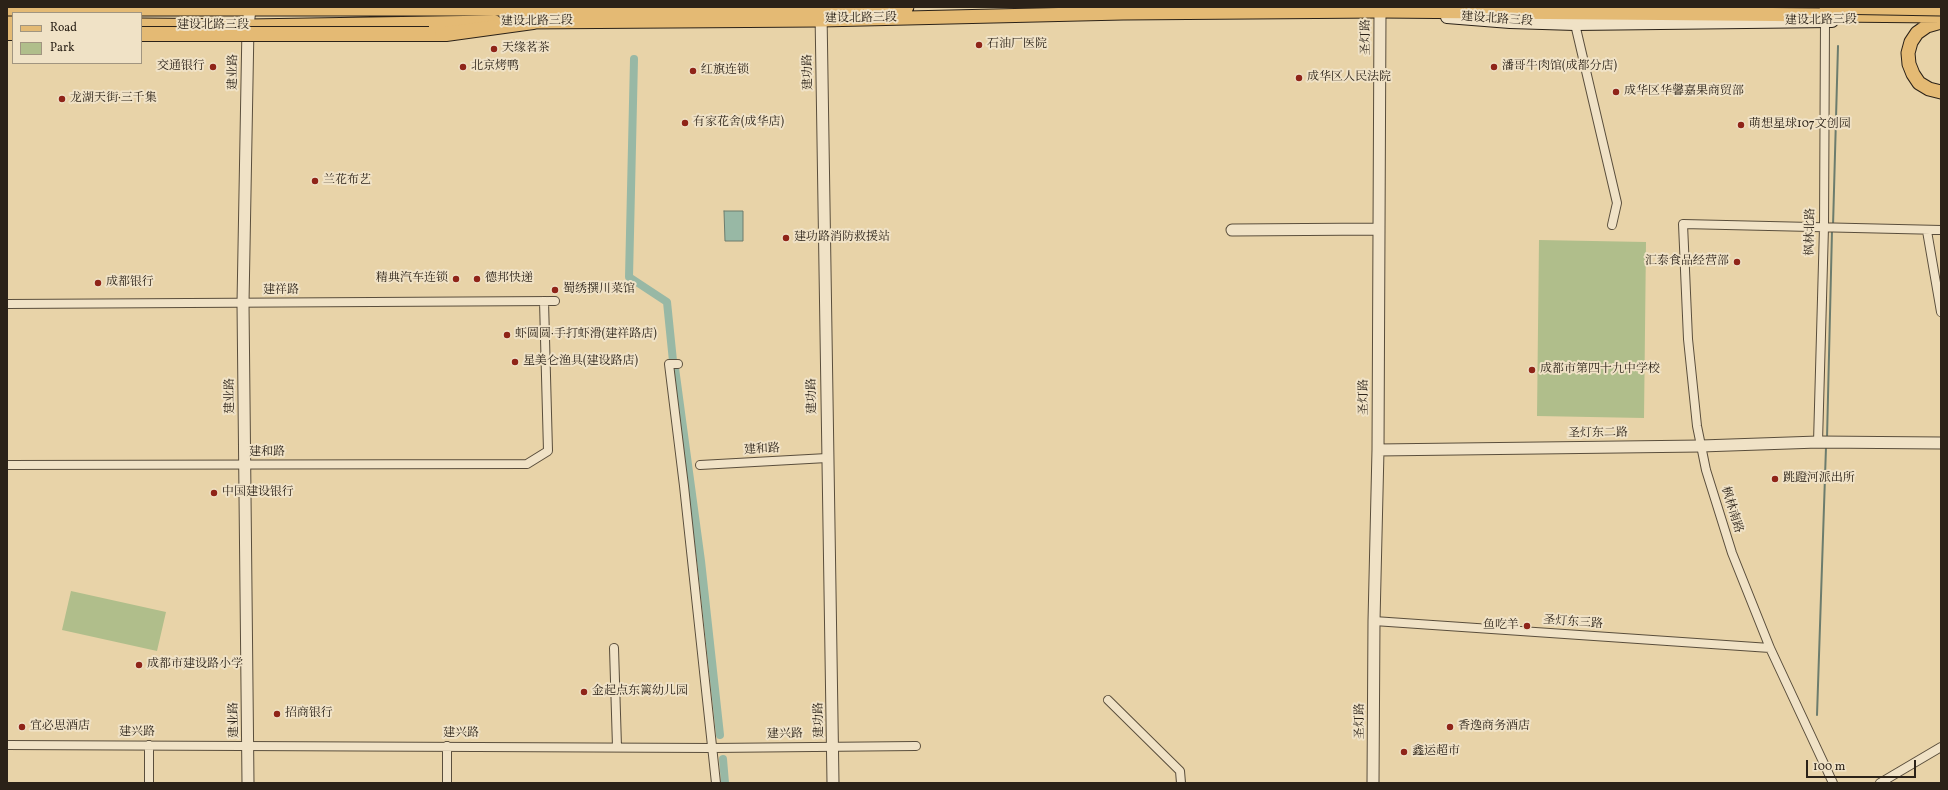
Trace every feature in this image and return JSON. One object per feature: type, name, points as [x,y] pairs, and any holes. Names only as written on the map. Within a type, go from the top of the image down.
[{"type":"highway","points":[[142,34],[446,34],[534,22]]},
{"type":"main road","name":"建设北路三段","points":[[142,25],[248,26],[534,22],[821,12],[907,7]]},
{"type":"main road","points":[[1826,7],[1941,9]]},
{"type":"main road","name":"建设北路三段","points":[[7,9],[821,12],[1380,9],[1510,22],[1575,24],[1825,21],[1941,17]]},
{"type":"main road","points":[[1380,9],[1941,17]]},
{"type":"main road","points":[[1941,22],[1927,26],[1917,33],[1911,42],[1908,53],[1912,74],[1919,83],[1929,89],[1941,92]]},
{"type":"street","name":"建业路","points":[[248,783],[243,303],[248,26],[250,9]]},
{"type":"street","name":"圣灯路","points":[[1373,783],[1374,622],[1378,450],[1380,9]]},
{"type":"street","name":"建功路","points":[[821,12],[833,783]]},
{"type":"street","name":"枫林北路","points":[[1818,442],[1826,227],[1825,21]]},
{"type":"street","points":[[1575,24],[1617,203],[1612,225]]},
{"type":"street","name":"枫林南路","points":[[1826,227],[1684,224],[1688,339],[1697,426],[1706,470],[1732,553],[1770,648],[1833,783]]},
{"type":"street","points":[[1826,227],[1927,231],[1941,230]]},
{"type":"street","points":[[1232,230],[1378,229]]},
{"type":"street","points":[[1927,231],[1941,312]]},
{"type":"street","name":"建和路","points":[[7,465],[527,464],[548,451],[544,301]]},
{"type":"street","name":"建祥路","points":[[7,304],[555,301]]},
{"type":"street","points":[[678,364],[669,364],[701,632],[716,783]]},
{"type":"street","name":"圣灯东二路","points":[[1378,450],[1701,446],[1818,442],[1941,443]]},
{"type":"street","name":"建和路","points":[[700,466],[827,458]]},
{"type":"street","name":"圣灯东三路","points":[[1374,622],[1770,648]]},
{"type":"street","points":[[614,648],[617,747]]},
{"type":"street","points":[[1108,700],[1180,771],[1181,783]]},
{"type":"street","name":"建兴路","points":[[7,745],[712,748],[916,746]]},
{"type":"street","points":[[149,745],[149,783]]},
{"type":"street","points":[[447,783],[448,746]]},
{"type":"street","points":[[1880,783],[1941,747]]},
{"type":"green space","points":[[1539,240],[1646,242],[1644,418],[1537,416]]},
{"type":"green space","points":[[71,591],[166,612],[157,651],[62,630]]},
{"type":"shaded area","points":[[724,211],[743,211],[743,241],[725,241]]},
{"type":"waterway","points":[[1833,226],[1838,46]]},
{"type":"waterway","points":[[634,59],[629,277],[667,302],[673,361]]},
{"type":"waterway","points":[[1827,438],[1832,231]]},
{"type":"waterway","points":[[675,368],[701,561],[720,735]]},
{"type":"waterway","points":[[1817,715],[1826,447]]},
{"type":"waterway","points":[[723,759],[725,783]]},
{"type":"place","name":"石油厂医院","points":[[979,45]]},
{"type":"place","name":"天缘茗茶","points":[[494,49]]},
{"type":"place","name":"交通银行","points":[[213,67]]},
{"type":"place","name":"北京烤鸭","points":[[463,67]]},
{"type":"place","name":"潘哥牛肉馆(成都分店)","points":[[1494,67]]},
{"type":"place","name":"红旗连锁","points":[[693,71]]},
{"type":"place","name":"成华区人民法院","points":[[1299,78]]},
{"type":"place","name":"成华区华馨嘉果商贸部","points":[[1616,92]]},
{"type":"place","name":"龙湖天街·三千集","points":[[62,99]]},
{"type":"place","name":"有家花舍(成华店)","points":[[685,123]]},
{"type":"place","name":"萌想星球107文创园","points":[[1741,125]]},
{"type":"place","name":"兰花布艺","points":[[315,181]]},
{"type":"place","name":"建功路消防救援站","points":[[786,238]]},
{"type":"place","name":"汇泰食品经营部","points":[[1737,262]]},
{"type":"place","name":"精典汽车连锁","points":[[456,279]]},
{"type":"place","name":"德邦快递","points":[[477,279]]},
{"type":"place","name":"成都银行","points":[[98,283]]},
{"type":"place","name":"蜀绣撰川菜馆","points":[[555,290]]},
{"type":"place","name":"虾圆圆·手打虾滑(建祥路店)","points":[[507,335]]},
{"type":"place","name":"星美仑渔具(建设路店)","points":[[515,362]]},
{"type":"place","name":"成都市第四十九中学校","points":[[1532,370]]},
{"type":"place","name":"跳蹬河派出所","points":[[1775,479]]},
{"type":"place","name":"中国建设银行","points":[[214,493]]},
{"type":"place","name":"鱼吃羊","points":[[1527,626]]},
{"type":"place","name":"成都市建设路小学","points":[[139,665]]},
{"type":"place","name":"金起点东篱幼儿园","points":[[584,692]]},
{"type":"place","name":"招商银行","points":[[277,714]]},
{"type":"place","name":"宜必思酒店","points":[[22,727]]},
{"type":"place","name":"香逸商务酒店","points":[[1450,727]]},
{"type":"place","name":"鑫运超市","points":[[1404,752]]}]
